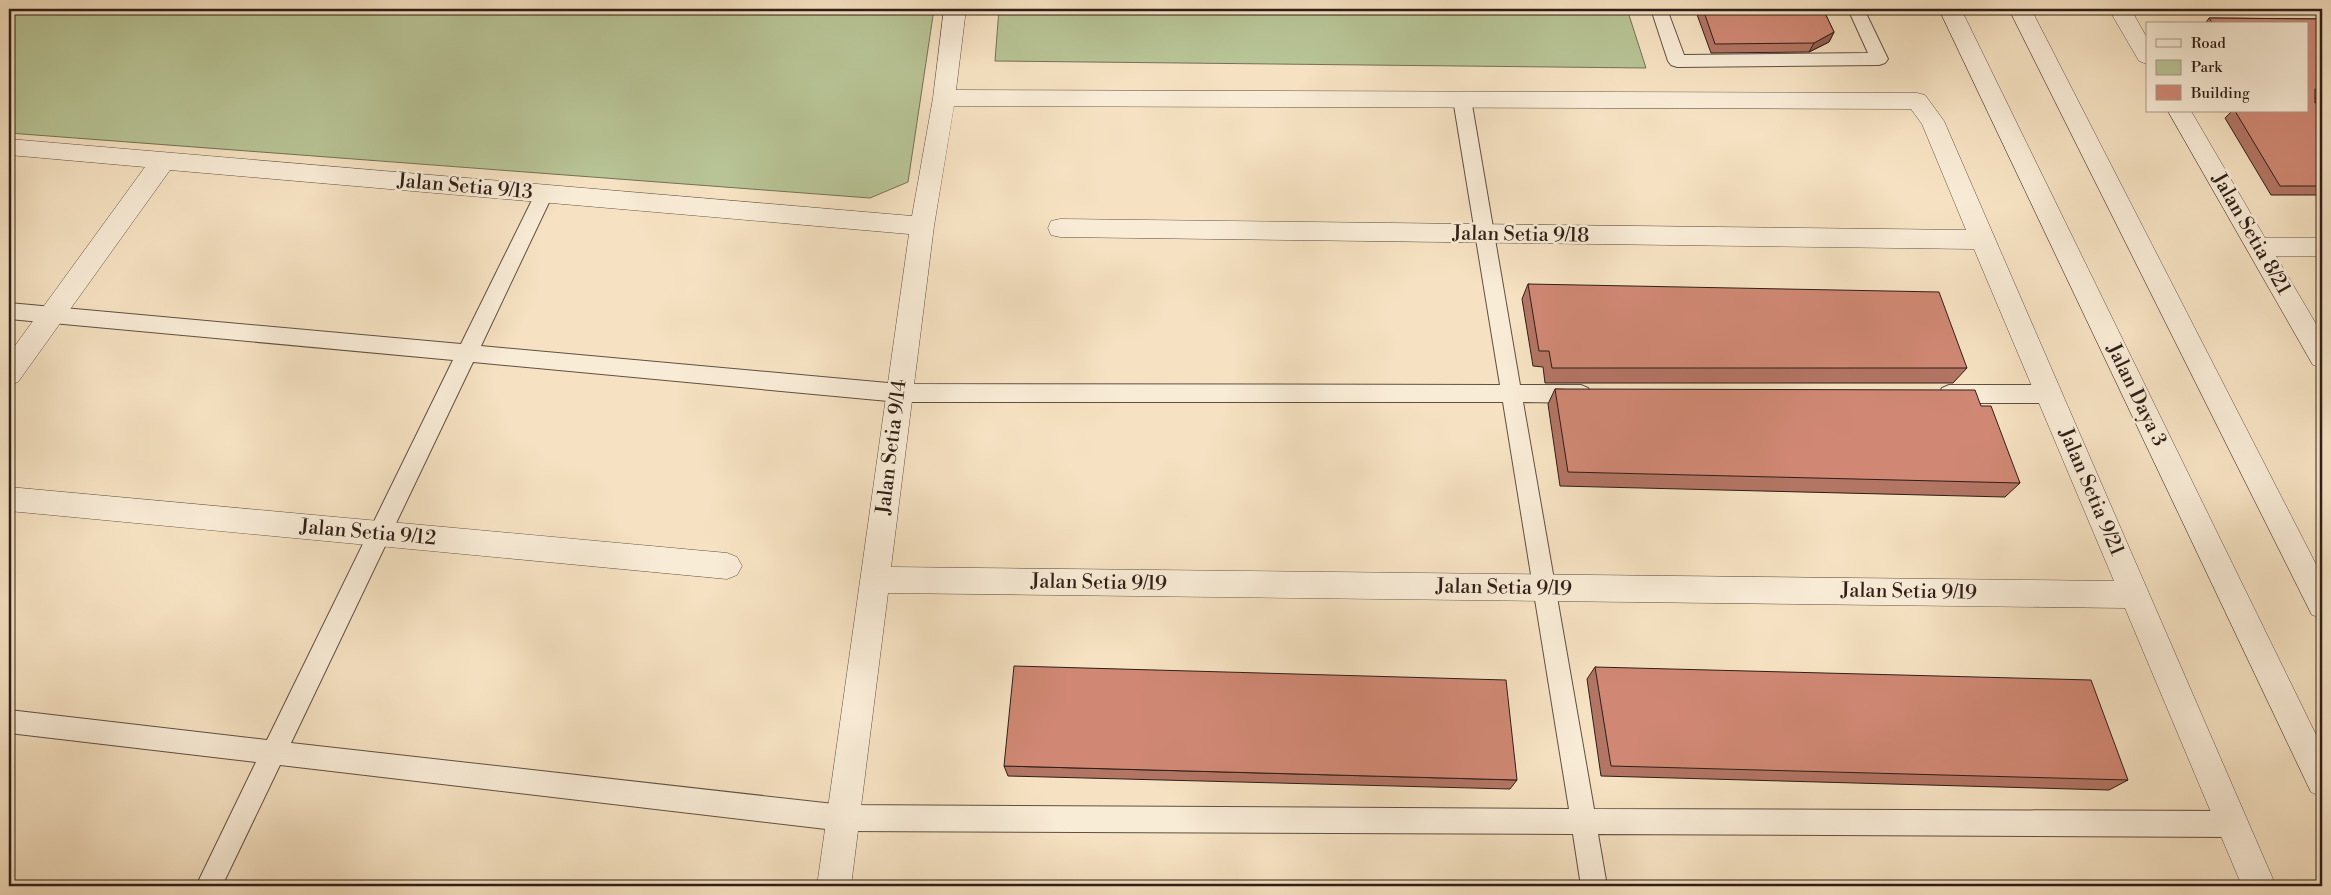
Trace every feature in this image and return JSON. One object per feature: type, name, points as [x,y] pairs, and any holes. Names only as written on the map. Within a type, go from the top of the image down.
[{"type":"street","name":"Jalan Setia 9/14","points":[[834,886],[922,226],[944,98],[955,9]]},
{"type":"street","points":[[2020,9],[2054,72],[2322,604]]},
{"type":"street","points":[[2042,9],[2054,72]]},
{"type":"street","points":[[2124,9],[2122,13],[2146,54]]},
{"type":"street","name":"Jalan Daya 3","points":[[1956,15],[2322,781]]},
{"type":"street","points":[[944,98],[1462,100]]},
{"type":"street","name":"Jalan Setia 9/21","points":[[1462,100],[1917,101],[1932,121],[2259,886]]},
{"type":"street","name":"Jalan Setia 8/21","points":[[2180,112],[2322,358]]},
{"type":"street","name":"Jalan Setia 9/13","points":[[9,147],[922,226]]},
{"type":"street","points":[[9,374],[163,161]]},
{"type":"street","name":"Jalan Setia 9/18","points":[[1060,228],[1983,240]]},
{"type":"street","points":[[2258,246],[2322,246]]},
{"type":"street","name":"Jalan Setia 9/12","points":[[9,499],[727,566]]},
{"type":"street","name":"Jalan Setia 9/19","points":[[874,580],[2134,595]]},
{"type":"lane","points":[[1659,9],[1676,62],[1879,59],[1856,9]]},
{"type":"lane","points":[[1462,100],[1594,886]]},
{"type":"lane","points":[[209,886],[544,194]]},
{"type":"lane","points":[[9,311],[899,393],[1602,394]]},
{"type":"lane","points":[[1930,394],[2049,394]]},
{"type":"lane","points":[[9,722],[843,818],[2233,824]]},
{"type":"green space","points":[[9,9],[934,9],[908,182],[870,198],[9,133]]},
{"type":"green space","points":[[999,9],[1627,9],[1646,68],[995,61]]},
{"type":"building","points":[[1703,9],[1823,9],[1834,32],[1814,43],[1715,44]]},
{"type":"building","points":[[2209,18],[2322,19],[2322,89],[2315,89],[2315,103],[2322,103],[2322,186],[2280,186],[2236,112],[2308,112],[2308,22],[2212,22]]},
{"type":"building","points":[[1528,284],[1939,292],[1967,368],[1552,368],[1549,351],[1539,351]]},
{"type":"building","points":[[1555,389],[1975,390],[1981,406],[1991,406],[2020,483],[1568,472]]},
{"type":"building","points":[[1014,666],[1506,680],[1517,780],[1004,766]]},
{"type":"building","points":[[1595,667],[2091,680],[2128,780],[1611,766]]}]
